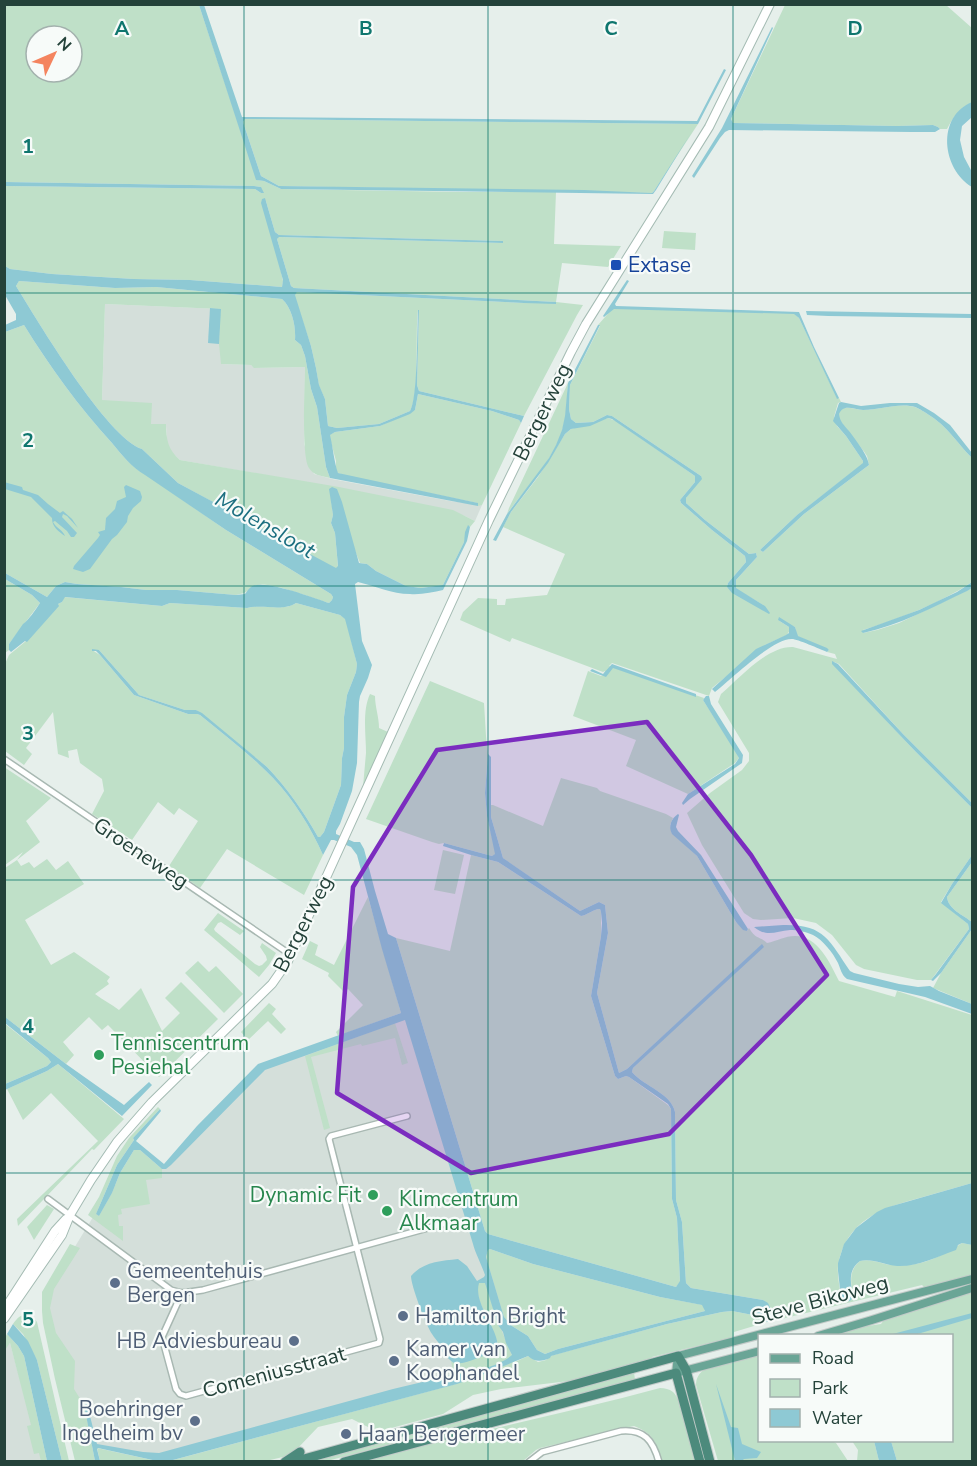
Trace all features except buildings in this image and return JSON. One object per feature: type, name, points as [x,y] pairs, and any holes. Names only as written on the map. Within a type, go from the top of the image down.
[{"type":"highway","points":[[293,1461],[678,1356],[700,1461]]},
{"type":"highway","points":[[344,1461],[681,1371]]},
{"type":"highway","points":[[681,1371],[710,1461]]},
{"type":"highway","points":[[373,1434],[396,1434]]},
{"type":"highway","points":[[285,1461],[300,1452]]},
{"type":"main road","name":"Bergerweg","points":[[4,1310],[55,1231],[69,1215],[129,1126],[272,984],[285,966],[489,520],[570,352],[709,127],[770,4]]},
{"type":"main road","name":"Bergerweg","points":[[4,1319],[62,1235],[69,1215]]},
{"type":"main road","name":"Steve Bikoweg","points":[[762,1334],[972,1279]]},
{"type":"main road","name":"Steve Bikoweg","points":[[822,1334],[972,1288]]},
{"type":"main road","name":"Steve Bikoweg","points":[[678,1356],[758,1335]]},
{"type":"main road","name":"Steve Bikoweg","points":[[681,1371],[758,1351]]},
{"type":"street","name":"Groeneweg","points":[[4,759],[291,955]]},
{"type":"street","points":[[357,1249],[329,1139],[331,1136],[407,1116]]},
{"type":"street","points":[[48,1199],[171,1290],[182,1293],[203,1290],[446,1223]]},
{"type":"street","name":"Comeniusstraat","points":[[182,1293],[162,1337],[176,1389],[180,1394],[186,1396],[379,1343],[380,1339],[357,1249]]},
{"type":"street","points":[[529,1461],[542,1452],[621,1431],[633,1430],[650,1439],[659,1461]]},
{"type":"highlighted area","points":[[647,722],[751,855],[827,975],[669,1134],[471,1173],[337,1093],[353,887],[437,750]]},
{"type":"shaded area","points":[[105,304],[221,309],[221,364],[251,365],[255,368],[305,367],[304,444],[314,474],[450,501],[482,505],[475,521],[465,516],[338,488],[180,460],[167,444],[166,424],[151,424],[102,400]]},
{"type":"shaded area","points":[[410,1013],[520,1357],[155,1456],[84,1443],[46,1314],[54,1281],[112,1186],[165,1166],[260,1067]]},
{"type":"shaded area","points":[[10,1343],[42,1461],[5,1461],[4,1350]]},
{"type":"green space","points":[[5,5],[199,5],[257,180],[281,189],[556,192],[554,244],[621,246],[608,267],[562,263],[556,302],[294,288],[291,286],[278,237],[503,243],[503,241],[279,235],[275,232],[265,198],[283,281],[282,287],[52,274],[10,269],[5,266],[5,186],[255,189],[261,193],[261,187],[5,182]]},
{"type":"green space","points":[[785,5],[946,5],[972,28],[972,102],[957,113],[947,129],[940,129],[933,125],[733,123],[731,119]]},
{"type":"green space","points":[[245,119],[698,124],[652,193],[279,186],[261,176],[243,122]]},
{"type":"green space","points":[[664,231],[696,233],[695,250],[662,248]]},
{"type":"green space","points":[[19,281],[115,288],[156,287],[282,299],[293,318],[295,340],[301,345],[305,356],[330,478],[313,472],[307,461],[304,436],[305,367],[254,368],[251,365],[221,364],[220,309],[105,304],[102,400],[152,403],[151,424],[166,424],[168,444],[180,460],[339,487],[453,510],[475,521],[470,527],[468,526],[464,542],[443,585],[421,588],[406,586],[367,564],[360,563],[330,489],[333,515],[331,523],[335,533],[338,567],[336,569],[178,483],[142,449],[127,440],[110,424],[92,402],[16,286]]},
{"type":"green space","points":[[297,292],[524,303],[556,302],[583,305],[524,416],[419,391],[417,385],[418,310],[415,392],[410,411],[379,424],[337,428],[328,426],[325,399],[319,386],[311,346],[294,295]]},
{"type":"green space","points":[[613,308],[794,313],[799,318],[841,402],[838,403],[834,417],[837,426],[864,463],[797,515],[760,550],[763,552],[804,514],[869,465],[867,456],[839,417],[839,411],[842,409],[916,407],[951,434],[972,458],[972,582],[933,604],[863,630],[863,633],[899,623],[972,588],[972,803],[903,734],[839,664],[832,663],[972,808],[972,855],[941,902],[968,924],[969,929],[931,980],[917,980],[864,969],[856,965],[832,935],[816,923],[793,918],[753,919],[744,913],[702,845],[687,813],[742,770],[749,761],[749,753],[718,702],[721,694],[754,664],[783,648],[793,647],[837,659],[835,654],[797,636],[795,627],[778,620],[789,627],[787,635],[765,645],[712,688],[709,696],[612,663],[609,666],[704,698],[703,700],[737,753],[739,758],[735,763],[688,794],[626,766],[636,740],[573,716],[588,671],[601,676],[605,671],[512,638],[510,642],[460,620],[463,612],[478,598],[497,599],[497,605],[505,605],[506,599],[547,595],[565,554],[503,527],[565,434],[571,429],[608,418],[616,421],[695,476],[695,482],[680,500],[681,503],[745,556],[746,562],[727,587],[765,606],[736,589],[736,580],[757,557],[756,553],[749,554],[686,503],[686,498],[701,476],[612,416],[607,415],[593,422],[576,423],[571,419],[570,385],[600,326],[598,325]]},
{"type":"green space","points":[[24,325],[77,401],[131,464],[226,530],[331,594],[332,600],[329,603],[264,584],[236,595],[146,590],[65,582],[56,586],[47,597],[5,573],[5,332]]},
{"type":"green space","points":[[568,383],[565,419],[558,443],[507,514],[509,508]]},
{"type":"green space","points":[[418,394],[492,411],[519,420],[521,423],[482,505],[478,506],[477,503],[347,476],[336,471],[336,461],[329,435],[335,432],[380,426],[415,410]]},
{"type":"green space","points":[[5,579],[32,595],[40,603],[9,644],[9,650],[5,653]]},
{"type":"green space","points":[[64,597],[162,606],[170,603],[247,608],[285,607],[296,603],[340,615],[346,619],[357,664],[347,695],[344,717],[341,785],[324,832],[320,837],[267,767],[196,710],[185,710],[139,695],[99,650],[92,650],[100,655],[134,695],[188,714],[200,715],[256,761],[281,787],[301,815],[323,855],[304,895],[227,849],[200,888],[169,866],[198,821],[179,808],[174,815],[158,802],[132,840],[92,814],[104,791],[102,779],[80,763],[77,749],[68,751],[69,758],[58,754],[53,712],[26,748],[32,754],[24,765],[5,751],[4,666],[9,655],[26,641]]},
{"type":"green space","points":[[430,681],[484,703],[488,754],[485,793],[487,816],[496,854],[492,856],[432,842],[366,819]]},
{"type":"green space","points":[[370,694],[375,696],[379,728],[388,732],[363,787],[366,753],[365,715]]},
{"type":"green space","points":[[4,767],[51,798],[26,821],[40,842],[17,860],[23,852],[5,865]]},
{"type":"green space","points":[[561,778],[597,788],[673,818],[670,825],[672,833],[697,856],[736,922],[747,931],[749,928],[767,943],[791,936],[803,937],[817,945],[832,966],[839,981],[895,997],[897,991],[972,1015],[972,1183],[908,1201],[868,1218],[849,1237],[842,1250],[838,1278],[841,1298],[853,1297],[852,1273],[860,1261],[911,1265],[937,1257],[962,1243],[972,1245],[972,1277],[925,1288],[922,1285],[773,1321],[773,1314],[763,1300],[691,1288],[686,1283],[682,1222],[676,1200],[675,1112],[673,1105],[663,1095],[632,1072],[633,1068],[762,945],[627,1069],[619,1073],[597,993],[608,933],[605,905],[599,902],[580,911],[503,858],[491,817],[491,805],[493,805],[543,826]]},
{"type":"green space","points":[[443,850],[464,855],[455,894],[434,890]]},
{"type":"green space","points":[[471,855],[498,862],[581,916],[600,909],[601,936],[591,996],[615,1076],[618,1079],[629,1077],[671,1109],[672,1199],[677,1218],[680,1282],[676,1287],[488,1234],[485,1231],[396,938],[450,951]]},
{"type":"green space","points":[[47,859],[56,870],[68,861],[84,884],[25,920],[51,965],[74,952],[110,977],[107,981],[109,984],[95,994],[119,1010],[141,988],[162,1031],[180,1013],[165,998],[181,982],[218,1019],[159,1077],[108,1025],[102,1030],[89,1017],[63,1042],[74,1055],[66,1064],[5,1017],[5,868],[17,860],[21,866],[29,862],[34,868]]},
{"type":"green space","points":[[972,862],[972,922],[950,905],[947,897]]},
{"type":"green space","points":[[368,897],[401,1013],[338,1036],[336,1032],[363,1005],[348,989],[344,992],[328,976],[329,973],[302,959],[310,941],[318,945],[315,955],[334,965]]},
{"type":"green space","points":[[218,913],[244,931],[240,935],[221,922],[214,929],[215,931],[255,964],[262,965],[267,960],[260,947],[262,943],[276,953],[259,977],[204,930]]},
{"type":"green space","points":[[972,929],[972,1004],[933,988]]},
{"type":"green space","points":[[198,961],[209,972],[216,966],[243,994],[224,1013],[185,973]]},
{"type":"green space","points":[[269,1003],[276,1009],[272,1014],[286,1029],[281,1034],[268,1021],[248,1040],[241,1032]]},
{"type":"green space","points":[[4,1023],[51,1062],[47,1066],[5,1084]]},
{"type":"green space","points":[[395,1023],[408,1063],[402,1065],[395,1038],[311,1057],[330,1128],[324,1130],[305,1056]]},
{"type":"green space","points":[[58,1064],[124,1119],[18,1226],[17,1219],[98,1141],[51,1093],[23,1120],[7,1089]]},
{"type":"green space","points":[[158,1107],[160,1109],[133,1138],[134,1140],[117,1165],[96,1214],[99,1216],[134,1150],[140,1150],[162,1169],[162,1178],[146,1180],[150,1204],[121,1209],[122,1214],[118,1215],[119,1226],[123,1226],[123,1241],[88,1215],[99,1197],[117,1156],[129,1138]]},
{"type":"green space","points":[[47,1205],[54,1209],[34,1240],[27,1227]]},
{"type":"green space","points":[[70,1244],[80,1248],[54,1289],[50,1308],[56,1333],[75,1361],[74,1389],[84,1405],[95,1461],[75,1461],[43,1323],[42,1292]]},
{"type":"green space","points":[[490,1249],[533,1264],[660,1297],[703,1305],[705,1311],[545,1354],[537,1350],[528,1336],[512,1326],[504,1317],[486,1257]]},
{"type":"green space","points":[[478,1283],[486,1283],[515,1362],[528,1356],[538,1362],[550,1356],[667,1324],[722,1312],[732,1311],[758,1316],[767,1322],[734,1332],[734,1337],[652,1357],[569,1381],[501,1389],[473,1395],[443,1414],[384,1430],[376,1431],[352,1419],[318,1427],[287,1456],[266,1461],[159,1462],[456,1384],[451,1361],[454,1363],[467,1361],[487,1355],[498,1344],[479,1297]]},
{"type":"green space","points":[[972,1290],[972,1461],[897,1461],[891,1442],[953,1442],[953,1334],[834,1334],[881,1324],[884,1320]]},
{"type":"green space","points":[[29,1314],[37,1322],[69,1461],[62,1461],[37,1360],[23,1334],[13,1324],[19,1317]]},
{"type":"green space","points":[[7,1334],[24,1356],[47,1461],[41,1461],[39,1453],[34,1454],[27,1426],[31,1425],[10,1343],[5,1350]]},
{"type":"green space","points":[[758,1355],[758,1442],[834,1442],[848,1461],[718,1461],[696,1385],[697,1378],[705,1369]]},
{"type":"green space","points":[[634,1372],[635,1380],[327,1461],[309,1462],[410,1435]]},
{"type":"green space","points":[[660,1388],[670,1390],[677,1397],[684,1414],[696,1461],[662,1461],[653,1439],[646,1432],[634,1426],[540,1448],[523,1461],[358,1462],[585,1407]]},
{"type":"green space","points":[[853,1442],[874,1442],[879,1461],[857,1461],[858,1450]]},
{"type":"green space","points":[[97,1448],[157,1461],[100,1461]]},
{"type":"water","points":[[199,5],[204,5],[242,117],[697,121],[724,69],[726,70],[698,124],[245,119],[243,122],[261,176],[279,186],[652,193],[691,133],[653,194],[281,189],[256,180]]},
{"type":"water","points":[[772,27],[731,119],[733,123],[933,125],[940,129],[935,132],[729,130],[720,138],[694,178],[692,176],[722,128]]},
{"type":"water","points":[[972,102],[972,117],[962,126],[960,140],[964,157],[972,172],[972,187],[954,168],[947,143],[948,131],[953,119],[960,109]]},
{"type":"water","points":[[5,182],[254,186],[261,187],[264,193],[255,189],[5,186]]},
{"type":"water","points":[[265,198],[275,232],[279,235],[503,241],[503,243],[279,237],[277,239],[291,286],[294,288],[556,302],[556,304],[524,303],[297,292],[295,295],[311,346],[319,385],[325,399],[328,426],[337,428],[379,424],[410,411],[416,379],[418,310],[417,385],[419,391],[524,416],[521,423],[519,420],[492,411],[418,394],[415,410],[410,414],[380,426],[335,432],[330,435],[338,473],[478,503],[478,506],[330,478],[305,356],[301,345],[295,340],[293,318],[282,299],[156,287],[115,288],[19,281],[16,286],[92,402],[127,440],[142,449],[178,483],[336,568],[338,566],[335,533],[331,523],[333,515],[329,489],[332,487],[337,489],[342,502],[359,563],[367,564],[406,586],[421,588],[443,585],[464,542],[468,525],[470,527],[467,541],[443,590],[423,594],[403,594],[358,582],[355,584],[362,641],[372,665],[359,702],[357,763],[352,791],[336,834],[354,842],[360,842],[364,849],[388,934],[396,938],[485,1231],[488,1234],[676,1287],[680,1281],[677,1218],[672,1199],[671,1109],[668,1104],[629,1077],[618,1079],[615,1076],[591,996],[601,936],[600,909],[581,916],[498,862],[443,846],[444,843],[492,856],[495,854],[485,793],[488,754],[491,757],[491,817],[503,858],[580,911],[599,902],[605,905],[608,933],[597,993],[619,1073],[627,1069],[762,944],[764,947],[633,1068],[632,1072],[663,1095],[673,1105],[675,1112],[676,1200],[682,1222],[686,1283],[691,1288],[763,1300],[768,1303],[773,1314],[772,1320],[767,1322],[758,1316],[732,1311],[722,1312],[667,1324],[551,1356],[544,1360],[538,1361],[528,1356],[457,1384],[173,1460],[157,1461],[98,1448],[100,1461],[95,1461],[84,1405],[87,1404],[97,1444],[159,1453],[393,1389],[477,1371],[512,1355],[498,1325],[485,1283],[479,1283],[479,1299],[494,1332],[498,1348],[464,1363],[454,1363],[441,1350],[426,1323],[416,1296],[411,1276],[432,1263],[458,1259],[467,1266],[477,1281],[485,1275],[474,1248],[405,1020],[265,1070],[166,1169],[162,1169],[140,1150],[134,1150],[99,1216],[96,1214],[117,1165],[134,1140],[133,1138],[160,1109],[161,1111],[136,1141],[164,1164],[197,1126],[258,1064],[401,1013],[357,855],[351,847],[331,840],[323,855],[295,805],[256,761],[200,715],[188,714],[134,695],[100,655],[92,651],[92,649],[99,650],[139,695],[202,713],[267,767],[320,837],[324,832],[341,785],[344,717],[347,695],[357,664],[345,619],[340,615],[296,603],[285,607],[247,608],[170,603],[162,606],[65,597],[27,642],[25,641],[11,652],[9,650],[9,644],[40,603],[32,595],[5,579],[5,573],[47,597],[56,586],[65,582],[146,590],[236,595],[245,594],[257,585],[266,585],[329,603],[332,600],[331,594],[226,530],[135,468],[77,401],[24,325],[5,332],[5,325],[16,320],[16,314],[5,295],[5,266],[10,269],[52,274],[282,287],[283,280],[261,203]],"holes":[[[490,1249],[533,1264],[660,1297],[702,1305],[705,1311],[545,1354],[537,1350],[528,1336],[512,1326],[504,1317],[486,1257]]]},
{"type":"water","points":[[627,280],[629,281],[615,304],[616,306],[799,312],[839,398],[837,399],[799,318],[794,314],[614,309],[604,317]]},
{"type":"water","points":[[210,308],[221,309],[219,344],[208,343]]},
{"type":"water","points":[[806,311],[972,314],[972,318],[828,316],[807,315]]},
{"type":"water","points":[[600,325],[570,385],[571,419],[576,423],[593,422],[607,415],[612,416],[701,476],[702,479],[686,498],[686,503],[749,554],[756,553],[757,557],[736,580],[736,588],[765,606],[769,614],[732,593],[727,587],[746,562],[745,556],[681,503],[680,500],[695,482],[695,476],[612,419],[608,418],[590,426],[571,429],[565,434],[548,463],[511,512],[496,541],[493,540],[507,514],[549,458],[556,445],[565,416],[568,383]]},
{"type":"water","points":[[841,402],[861,406],[917,403],[950,425],[972,453],[972,458],[934,418],[916,407],[844,409],[839,414],[840,419],[861,447],[869,465],[804,514],[763,552],[760,550],[797,515],[863,463],[846,436],[833,421]]},
{"type":"water","points":[[4,482],[22,487],[23,490],[38,495],[60,513],[63,511],[78,528],[67,516],[63,514],[62,517],[77,533],[71,537],[55,521],[53,522],[65,536],[54,526],[52,521],[52,518],[31,497],[5,489]]},
{"type":"water","points":[[126,485],[140,491],[141,501],[133,508],[127,522],[90,569],[83,572],[73,569],[98,538],[100,535],[98,532],[105,530],[106,518],[115,509],[117,501],[126,497],[124,487]]},
{"type":"water","points":[[972,582],[972,588],[967,591],[916,615],[877,630],[863,633],[861,631],[919,610],[957,592]]},
{"type":"water","points":[[779,617],[795,627],[798,636],[829,650],[827,652],[795,639],[784,640],[763,652],[715,692],[712,689],[756,649],[789,633],[789,627],[778,620]]},
{"type":"water","points":[[832,661],[838,664],[972,803],[972,808],[832,664]]},
{"type":"water","points":[[612,664],[696,694],[696,697],[613,668],[606,677],[590,671],[592,669],[603,674]]},
{"type":"water","points":[[709,696],[711,704],[743,755],[742,763],[683,805],[688,794],[735,764],[739,758],[703,700]]},
{"type":"water","points":[[678,814],[676,827],[678,831],[701,855],[748,929],[747,931],[736,922],[697,856],[672,834],[671,823]]},
{"type":"water","points":[[972,855],[972,862],[947,897],[953,908],[972,922],[972,929],[933,981],[931,980],[969,929],[968,924],[941,903]]},
{"type":"water","points":[[797,925],[817,931],[824,936],[850,971],[854,973],[899,984],[930,986],[972,1004],[972,1014],[925,997],[847,979],[827,947],[811,934],[790,930],[767,933],[754,927]]},
{"type":"water","points":[[5,1017],[124,1105],[149,1082],[152,1085],[122,1116],[58,1064],[5,1090],[5,1084],[47,1066],[51,1062],[5,1023]]},
{"type":"water","points":[[972,1183],[972,1245],[962,1243],[956,1250],[912,1265],[897,1266],[869,1260],[860,1261],[852,1273],[853,1297],[850,1301],[845,1302],[841,1298],[838,1263],[844,1244],[856,1228],[885,1208]]},
{"type":"water","points":[[972,1313],[972,1318],[917,1334],[893,1334]]},
{"type":"water","points":[[13,1324],[28,1341],[37,1360],[62,1461],[47,1461],[24,1356],[7,1334]]},
{"type":"water","points":[[716,1384],[731,1427],[738,1428],[742,1444],[761,1452],[757,1458],[735,1461]]},
{"type":"water","points":[[874,1442],[891,1442],[897,1461],[879,1461]]},
{"type":"place","name":"Extase","points":[[616,265]]},
{"type":"place","name":"Tenniscentrum Pesiehal","points":[[99,1055]]},
{"type":"place","name":"Dynamic Fit","points":[[373,1195]]},
{"type":"place","name":"Klimcentrum Alkmaar","points":[[387,1211]]},
{"type":"place","name":"Gemeentehuis Bergen","points":[[115,1283]]},
{"type":"place","name":"Hamilton Bright","points":[[403,1316]]},
{"type":"place","name":"HB Adviesbureau","points":[[294,1341]]},
{"type":"place","name":"Kamer van Koophandel","points":[[394,1361]]},
{"type":"place","name":"Boehringer Ingelheim bv","points":[[195,1421]]},
{"type":"place","name":"Haan Bergermeer","points":[[346,1434]]},
{"type":"water label","name":"Molensloot","points":[[265,525]]}]
